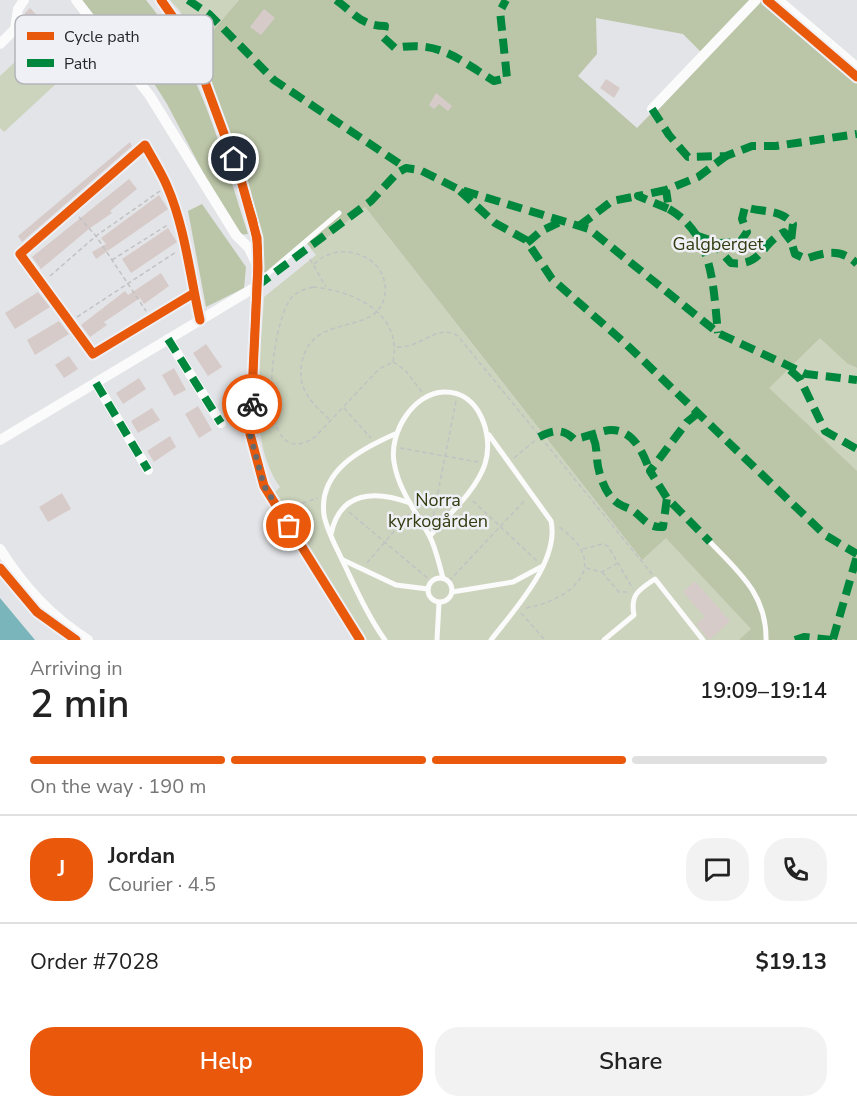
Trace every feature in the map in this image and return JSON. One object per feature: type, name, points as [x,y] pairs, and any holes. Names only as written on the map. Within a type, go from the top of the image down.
[{"type":"main road","points":[[775,0],[857,70]]},
{"type":"street","points":[[17,15],[24,0]]},
{"type":"street","points":[[76,0],[88,15]]},
{"type":"street","points":[[161,0],[172,15]]},
{"type":"street","points":[[652,109],[756,0]]},
{"type":"street","points":[[0,44],[15,29]]},
{"type":"street","points":[[141,84],[236,235],[249,248],[258,268]]},
{"type":"street","points":[[206,84],[253,220],[258,249],[250,434],[264,486],[360,640]]},
{"type":"street","points":[[194,293],[93,354],[20,254],[145,145],[167,185],[201,320]]},
{"type":"street","points":[[0,440],[257,285]]},
{"type":"street","points":[[168,339],[221,423]]},
{"type":"street","points":[[96,383],[148,470]]},
{"type":"street","points":[[0,549],[27,590],[44,607],[88,640]]},
{"type":"lane","points":[[257,285],[339,213]]},
{"type":"lane","points":[[443,578],[431,581],[428,589],[432,600],[439,603],[449,598],[452,592],[449,582],[443,578],[430,536],[410,503],[394,462],[393,447],[395,434],[410,412],[425,399],[445,392],[457,394],[475,407],[489,434],[551,521],[553,542],[543,566],[516,608],[490,640]]},
{"type":"lane","points":[[385,640],[331,536],[324,515],[324,501],[327,488],[343,464],[375,443],[395,434]]},
{"type":"lane","points":[[430,536],[466,494],[485,464],[489,434]]},
{"type":"lane","points":[[331,536],[334,521],[343,508],[367,495],[396,498],[410,503]]},
{"type":"lane","points":[[710,542],[757,594],[765,620],[766,640]]},
{"type":"lane","points":[[343,560],[396,585],[428,589]]},
{"type":"lane","points":[[452,592],[513,582],[543,566]]},
{"type":"lane","points":[[604,640],[634,615],[631,602],[635,592],[655,579],[703,640]]},
{"type":"lane","points":[[437,640],[439,603]]},
{"type":"path","points":[[42,282],[96,236],[167,185]]},
{"type":"path","points":[[71,209],[96,236],[151,319]]},
{"type":"path","points":[[112,261],[177,219]]},
{"type":"path","points":[[70,321],[184,246]]},
{"type":"path","points":[[314,264],[334,253],[356,252],[366,255],[382,273],[385,285],[383,300],[378,311],[354,322],[325,330],[307,347],[300,370],[305,395],[330,421]]},
{"type":"path","points":[[310,259],[327,289]]},
{"type":"path","points":[[304,289],[327,289],[360,301],[378,311],[388,325],[396,348],[393,362],[379,369],[344,408],[306,443],[287,442],[278,432],[272,407],[275,349],[286,306],[293,295],[304,289]]},
{"type":"path","points":[[396,348],[419,345],[444,331],[458,336],[655,579]]},
{"type":"path","points":[[393,362],[405,370],[425,399]]},
{"type":"path","points":[[430,536],[457,394]]},
{"type":"path","points":[[344,408],[375,443]]},
{"type":"path","points":[[509,463],[539,437]]},
{"type":"path","points":[[393,447],[485,464]]},
{"type":"path","points":[[466,494],[543,566]]},
{"type":"path","points":[[449,582],[531,494]]},
{"type":"path","points":[[280,512],[302,501],[317,498],[324,501]]},
{"type":"path","points":[[343,508],[431,581]]},
{"type":"path","points":[[361,570],[413,510]]},
{"type":"path","points":[[516,608],[528,608],[568,592],[580,582],[586,568],[582,550],[551,521]]},
{"type":"path","points":[[582,550],[602,544],[608,546],[619,562],[627,583],[635,592]]},
{"type":"path","points":[[602,572],[619,562]]},
{"type":"path","points":[[586,568],[602,572],[619,592],[635,592]]},
{"type":"path","points":[[516,608],[545,640]]},
{"type":"green space","points":[[81,0],[146,0],[157,15],[92,15]]},
{"type":"green space","points":[[170,0],[239,0],[213,30],[213,15],[182,15]]},
{"type":"green space","name":"Galgberget","points":[[239,0],[765,0],[857,81],[857,368],[848,364],[820,338],[769,388],[857,471],[857,640],[739,640],[751,629],[666,538],[642,560],[365,207],[312,250],[305,240],[269,273],[263,272],[263,246],[209,84],[213,84],[213,30]],"holes":[[[596,18],[683,34],[706,57],[637,128],[578,76],[597,54]]]},
{"type":"green space","points":[[765,0],[857,81],[848,364],[857,368],[857,640],[365,640],[275,492],[280,487],[269,467],[262,445],[258,395],[264,297],[316,255],[312,250],[365,207],[641,559],[666,537],[751,629],[542,225]]},
{"type":"green space","points":[[15,62],[15,84],[56,84],[4,132],[0,128],[0,76]]},
{"type":"green space","points":[[154,84],[197,84],[219,142],[248,234],[238,235],[232,227]]},
{"type":"green space","points":[[202,204],[246,267],[244,288],[206,307],[188,211]]},
{"type":"water","points":[[0,598],[35,640],[0,640]]},
{"type":"building","points":[[30,8],[36,15],[25,15]]},
{"type":"building","points":[[264,9],[275,18],[261,35],[250,27]]},
{"type":"building","points":[[606,79],[620,88],[614,98],[600,88]]},
{"type":"building","points":[[436,93],[452,106],[448,111],[439,104],[434,109],[429,105]]},
{"type":"building","points":[[130,142],[132,146],[22,242],[18,236]]},
{"type":"building","points":[[129,179],[137,189],[110,211],[112,213],[90,228],[41,269],[32,257]]},
{"type":"building","points":[[159,195],[168,209],[96,259],[92,252],[106,244],[101,238]]},
{"type":"building","points":[[168,228],[177,242],[131,273],[122,259]]},
{"type":"building","points":[[161,273],[169,286],[144,304],[140,298],[104,322],[107,325],[90,337],[81,325],[125,291],[128,295]]},
{"type":"building","points":[[38,292],[50,307],[15,329],[5,313]]},
{"type":"building","points":[[59,321],[69,334],[35,355],[27,340]]},
{"type":"building","points":[[206,344],[222,367],[208,376],[193,353]]},
{"type":"building","points":[[69,356],[78,369],[64,378],[55,365]]},
{"type":"building","points":[[174,368],[186,390],[174,396],[162,375]]},
{"type":"building","points":[[139,378],[146,389],[123,404],[116,393]]},
{"type":"building","points":[[198,406],[212,430],[199,438],[185,414]]},
{"type":"building","points":[[152,408],[160,420],[138,433],[131,421]]},
{"type":"building","points":[[170,436],[176,447],[154,462],[147,451]]},
{"type":"building","points":[[62,493],[71,509],[48,522],[39,507]]},
{"type":"building","points":[[695,581],[730,621],[709,640],[696,624],[705,617],[683,592]]},
{"type":"marked path","points":[[188,0],[210,15]]},
{"type":"marked path","points":[[336,0],[363,21],[385,26],[383,37],[395,48],[410,46],[436,49],[448,53],[494,81],[507,78],[500,11],[506,0]]},
{"type":"marked path","points":[[213,18],[274,80],[406,168]]},
{"type":"marked path","points":[[652,109],[669,135],[688,157],[726,156],[752,146],[776,146],[857,134]]},
{"type":"marked path","points":[[666,190],[638,196],[669,209],[666,190],[698,177],[726,156]]},
{"type":"marked path","points":[[257,286],[371,201],[397,173],[406,168],[420,170],[458,189],[589,229],[718,333],[806,374],[857,380]]},
{"type":"marked path","points":[[460,191],[495,223],[526,240],[552,279],[627,345],[825,535],[857,554]]},
{"type":"marked path","points":[[579,226],[612,201],[638,196]]},
{"type":"marked path","points":[[791,241],[784,232],[749,262],[731,263],[713,243],[698,236],[718,243],[740,242],[747,232],[742,219],[745,207],[777,213],[788,219],[793,224],[791,241],[795,254],[806,259],[833,253],[845,255],[857,264]]},
{"type":"marked path","points":[[669,209],[684,220],[695,233],[703,248],[712,280],[718,333]]},
{"type":"marked path","points":[[527,243],[541,231],[562,221]]},
{"type":"marked path","points":[[168,339],[221,423]]},
{"type":"marked path","points":[[790,370],[800,379],[825,431],[857,449]]},
{"type":"marked path","points":[[96,383],[148,470]]},
{"type":"marked path","points":[[698,413],[687,422],[650,471],[667,498],[710,542]]},
{"type":"marked path","points":[[539,437],[557,431],[574,439],[608,430],[619,431],[632,438],[650,471]]},
{"type":"marked path","points":[[593,437],[603,482],[608,493],[617,503],[632,510],[649,524],[663,527],[667,498]]},
{"type":"marked path","points":[[833,639],[857,556]]},
{"type":"marked path","points":[[795,640],[804,637],[833,640]]},
{"type":"cycle path","points":[[161,0],[172,15]]},
{"type":"cycle path","points":[[767,0],[857,77]]},
{"type":"cycle path","points":[[206,84],[241,180],[257,238],[258,268],[250,434],[264,486],[360,640]]},
{"type":"cycle path","points":[[194,293],[93,354],[20,254],[145,145],[165,181],[173,202],[186,252],[200,320]]},
{"type":"cycle path","points":[[0,568],[37,612],[76,640]]},
{"type":"way so far","points":[[252,404],[250,434],[264,486],[289,526]]},
{"type":"route","points":[[234,159],[253,220],[258,249],[252,404]]},
{"type":"park label","name":"Norra kyrkogården","points":[[438,510]]}]
